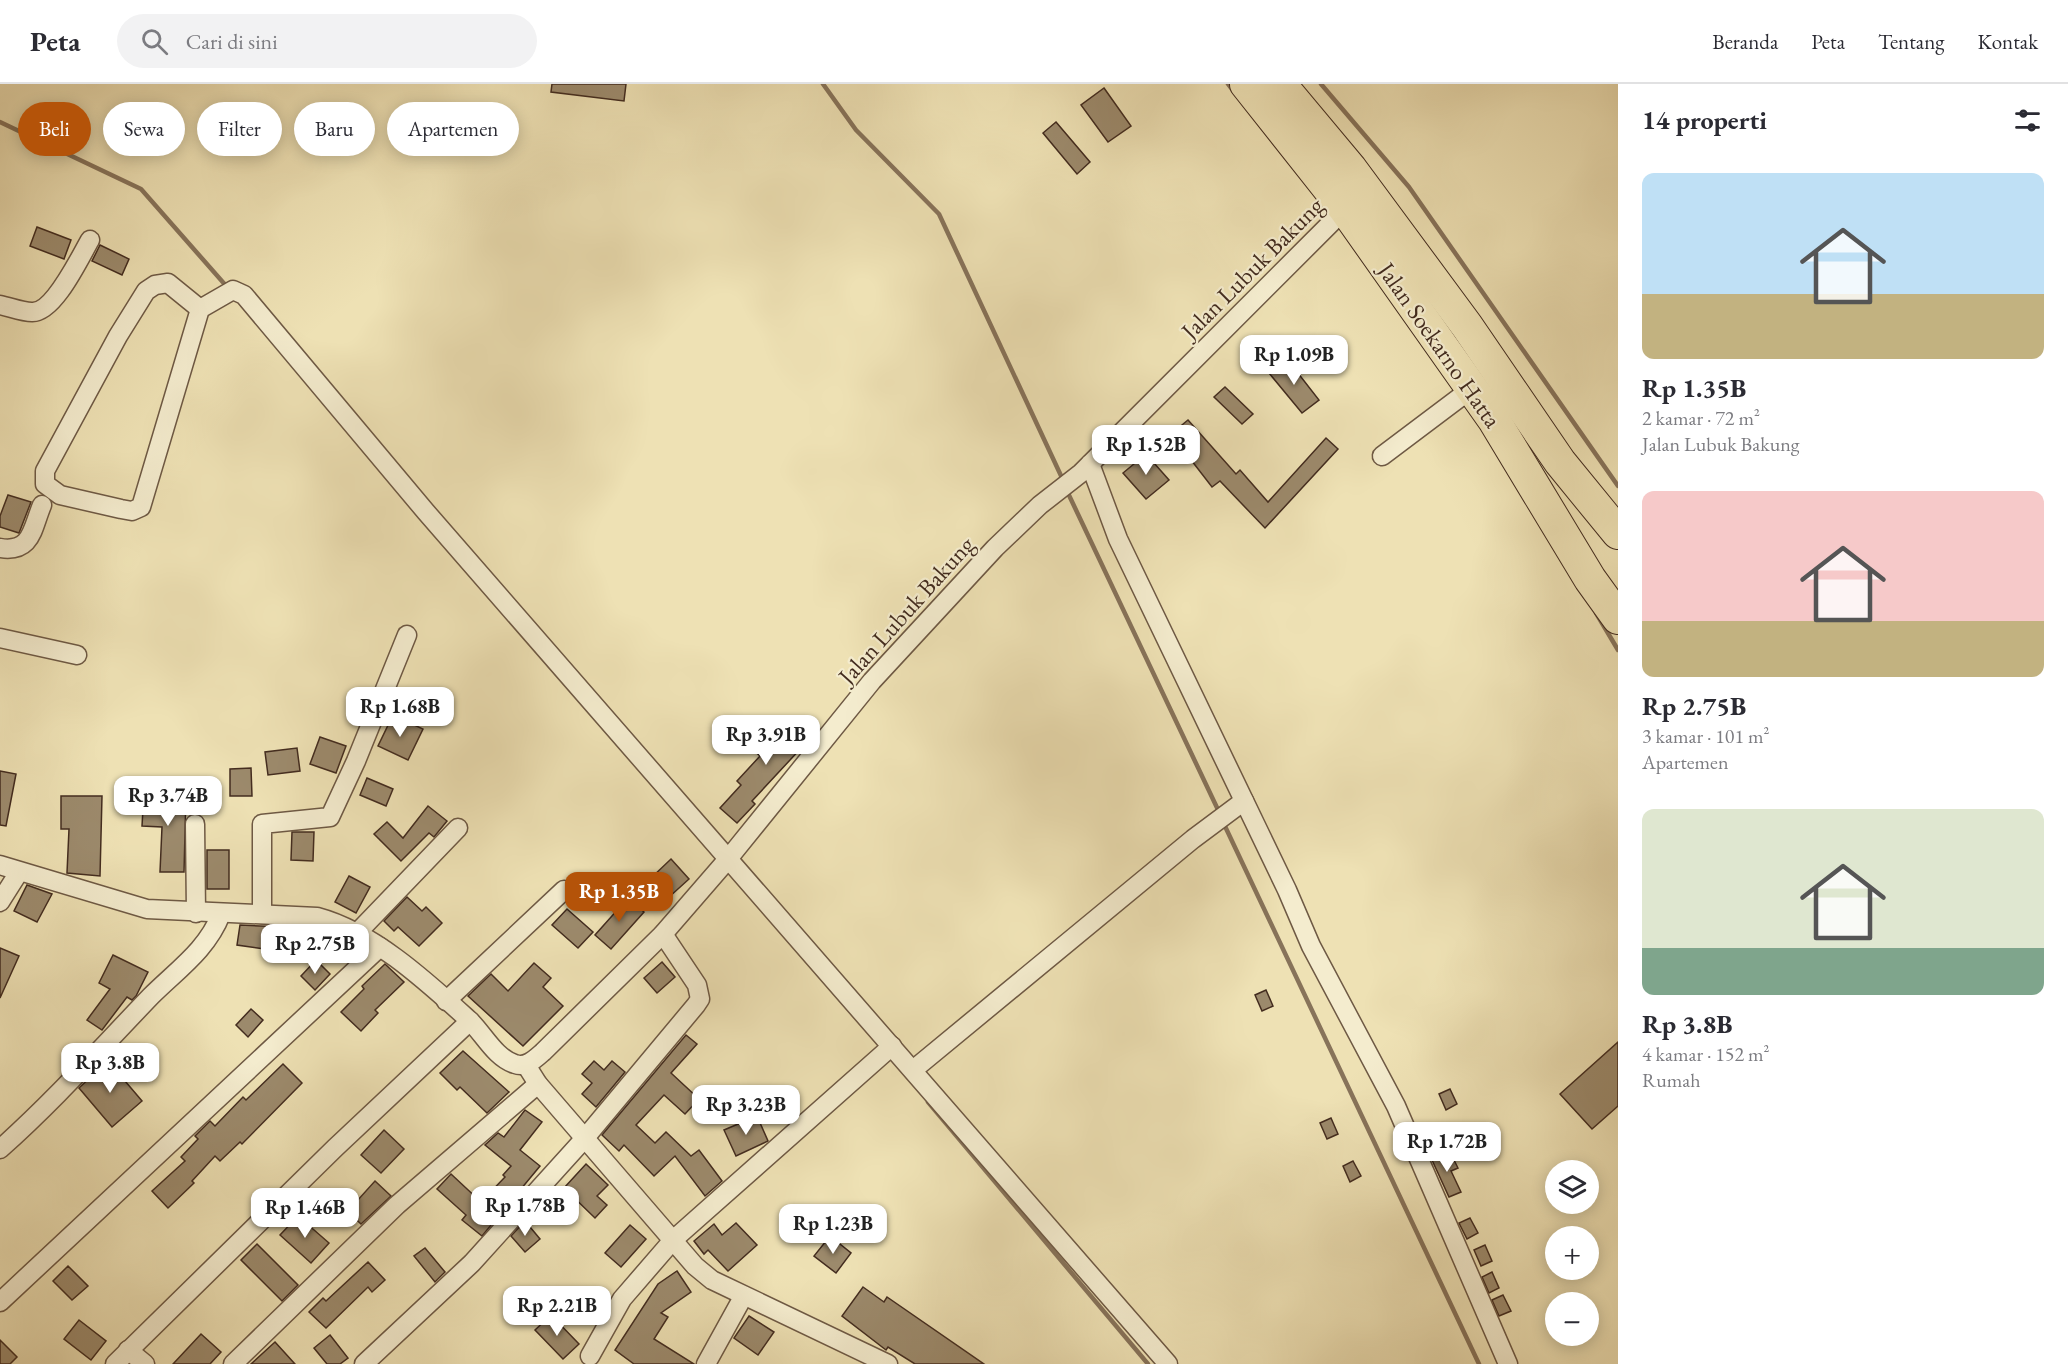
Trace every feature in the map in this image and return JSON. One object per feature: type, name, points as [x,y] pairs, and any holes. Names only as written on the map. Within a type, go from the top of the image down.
[{"type":"highway","name":"Jalan Soekarno Hatta","points":[[1246,84],[1337,217],[1494,420],[1590,579],[1618,618]]},
{"type":"highway","name":"Jalan Soekarno Hatta","points":[[1280,84],[1351,169],[1467,326],[1560,462],[1618,533]]},
{"type":"street","name":"Jalan Lubuk Bakung","points":[[526,1065],[543,1052],[663,934],[698,890],[727,860],[872,681],[995,548],[1040,506],[1085,469],[1337,217]]},
{"type":"street","points":[[0,305],[33,312],[47,307],[66,281],[90,240]]},
{"type":"street","points":[[203,307],[168,283],[155,285],[146,291],[118,336],[45,471],[45,484],[60,495],[132,511],[141,507],[203,307],[224,294],[238,291],[244,295],[426,512],[890,1048],[914,1070],[1168,1364]]},
{"type":"street","points":[[1382,456],[1471,389]]},
{"type":"street","points":[[1085,469],[1240,804],[1287,890],[1311,946],[1396,1106],[1508,1364]]},
{"type":"street","points":[[0,548],[14,550],[27,542],[42,505]]},
{"type":"street","points":[[262,914],[261,824],[330,817],[356,761],[407,635]]},
{"type":"street","points":[[0,638],[77,655]]},
{"type":"street","points":[[914,1070],[1205,830],[1240,804]]},
{"type":"street","points":[[195,824],[196,913]]},
{"type":"street","points":[[358,932],[458,828]]},
{"type":"street","points":[[0,865],[147,909],[317,917],[358,932],[380,947],[470,1021],[508,1061],[517,1065],[526,1065],[538,1084],[695,1266],[712,1280],[743,1297],[888,1364]]},
{"type":"street","points":[[0,902],[19,872]]},
{"type":"street","points":[[446,1001],[564,890]]},
{"type":"street","points":[[0,1149],[46,1109],[152,995],[205,945],[221,914]]},
{"type":"street","points":[[364,1364],[472,1263],[585,1138],[700,999],[697,985],[663,934]]},
{"type":"street","points":[[0,1302],[380,947]]},
{"type":"street","points":[[115,1364],[470,1021]]},
{"type":"street","points":[[590,1356],[622,1299],[673,1240],[890,1048]]},
{"type":"street","points":[[233,1364],[396,1205],[538,1084]]},
{"type":"street","points":[[706,1364],[743,1297]]},
{"type":"street","points":[[128,1350],[145,1364]]},
{"type":"building","points":[[552,84],[626,84],[624,101],[551,92]]},
{"type":"building","points":[[1104,88],[1131,126],[1108,142],[1081,105]]},
{"type":"building","points":[[1056,122],[1090,162],[1077,174],[1043,133]]},
{"type":"building","points":[[37,227],[71,240],[64,259],[30,246]]},
{"type":"building","points":[[100,245],[129,259],[122,275],[92,261]]},
{"type":"building","points":[[1287,359],[1319,400],[1302,413],[1269,373]]},
{"type":"building","points":[[1225,387],[1253,414],[1242,424],[1214,397]]},
{"type":"building","points":[[1188,420],[1236,474],[1240,470],[1268,502],[1326,438],[1338,449],[1265,528],[1220,481],[1212,487],[1171,434]]},
{"type":"building","points":[[1146,454],[1169,480],[1146,499],[1123,473]]},
{"type":"building","points":[[8,495],[31,502],[19,533],[0,527],[0,516]]},
{"type":"building","points":[[393,715],[423,729],[408,760],[378,746]]},
{"type":"building","points":[[799,717],[816,732],[752,801],[755,804],[737,823],[720,808],[741,785],[737,781],[760,756],[744,742],[756,729],[774,745]]},
{"type":"building","points":[[320,737],[346,746],[336,773],[310,764]]},
{"type":"building","points":[[297,748],[300,771],[268,775],[265,752]]},
{"type":"building","points":[[251,768],[252,796],[230,796],[230,769]]},
{"type":"building","points":[[0,771],[16,774],[6,826],[0,825]]},
{"type":"building","points":[[367,778],[393,789],[386,806],[360,795]]},
{"type":"building","points":[[144,792],[186,795],[184,872],[160,872],[162,827],[142,826]]},
{"type":"building","points":[[61,796],[102,796],[100,876],[67,873],[69,829],[61,829]]},
{"type":"building","points":[[428,806],[447,821],[434,837],[429,833],[401,861],[374,834],[387,822],[403,838]]},
{"type":"building","points":[[292,832],[314,832],[313,861],[291,860]]},
{"type":"building","points":[[207,850],[229,850],[229,889],[207,889]]},
{"type":"building","points":[[671,859],[689,879],[668,898],[650,879]]},
{"type":"building","points":[[349,876],[370,887],[356,913],[335,902]]},
{"type":"building","points":[[27,885],[52,894],[37,922],[14,911]]},
{"type":"building","points":[[407,897],[422,911],[426,907],[442,923],[419,946],[398,927],[394,931],[384,921]]},
{"type":"building","points":[[628,898],[644,912],[611,949],[595,935]]},
{"type":"building","points":[[567,909],[593,932],[578,948],[552,925]]},
{"type":"building","points":[[240,925],[284,927],[312,932],[307,955],[237,945]]},
{"type":"building","points":[[0,948],[19,956],[0,998]]},
{"type":"building","points":[[113,955],[148,972],[136,996],[132,1000],[127,997],[102,1030],[87,1020],[110,989],[99,983]]},
{"type":"building","points":[[316,960],[330,974],[315,990],[301,976]]},
{"type":"building","points":[[662,962],[675,977],[657,993],[644,978]]},
{"type":"building","points":[[534,963],[551,978],[543,987],[563,1006],[523,1046],[468,996],[491,974],[508,991]]},
{"type":"building","points":[[385,964],[404,982],[375,1010],[378,1013],[361,1031],[341,1012],[364,989],[362,986]]},
{"type":"building","points":[[1266,990],[1273,1006],[1262,1011],[1255,995]]},
{"type":"building","points":[[251,1009],[263,1020],[248,1037],[236,1025]]},
{"type":"building","points":[[686,1035],[697,1044],[671,1073],[699,1099],[685,1114],[664,1095],[636,1125],[655,1143],[666,1132],[691,1156],[699,1150],[722,1181],[705,1196],[675,1156],[654,1176],[624,1145],[619,1151],[602,1135]]},
{"type":"building","points":[[1618,1042],[1618,1106],[1592,1129],[1560,1094]]},
{"type":"building","points":[[463,1051],[509,1092],[487,1113],[460,1087],[457,1090],[440,1073]]},
{"type":"building","points":[[108,1061],[142,1101],[112,1127],[79,1088]]},
{"type":"building","points":[[594,1061],[604,1070],[612,1061],[625,1072],[596,1107],[582,1094],[592,1083],[582,1074]]},
{"type":"building","points":[[283,1064],[302,1083],[242,1144],[240,1142],[220,1161],[215,1156],[192,1181],[194,1183],[168,1208],[152,1191],[185,1161],[181,1157],[198,1139],[195,1136],[210,1121],[215,1126],[243,1097],[246,1100]]},
{"type":"building","points":[[1450,1089],[1457,1104],[1446,1110],[1439,1094]]},
{"type":"building","points":[[525,1110],[542,1122],[520,1150],[540,1166],[482,1236],[462,1220],[466,1215],[437,1189],[451,1174],[481,1202],[505,1177],[503,1175],[511,1166],[485,1145],[498,1133],[504,1137]]},
{"type":"building","points":[[757,1116],[768,1141],[736,1156],[724,1130]]},
{"type":"building","points":[[1331,1118],[1338,1134],[1327,1139],[1320,1123]]},
{"type":"building","points":[[384,1130],[404,1149],[381,1173],[361,1155]]},
{"type":"building","points":[[1450,1152],[1458,1168],[1451,1171],[1461,1192],[1449,1197],[1432,1160]]},
{"type":"building","points":[[1353,1161],[1361,1176],[1350,1182],[1343,1166]]},
{"type":"building","points":[[586,1164],[608,1185],[597,1196],[607,1205],[595,1218],[564,1188]]},
{"type":"building","points":[[375,1181],[391,1196],[361,1224],[344,1208],[354,1198],[357,1201]]},
{"type":"building","points":[[298,1216],[329,1243],[311,1263],[280,1235]]},
{"type":"building","points":[[1470,1218],[1478,1233],[1467,1239],[1459,1223]]},
{"type":"building","points":[[525,1221],[540,1239],[525,1252],[511,1236]]},
{"type":"building","points":[[736,1223],[757,1245],[728,1271],[708,1250],[704,1254],[694,1241],[714,1224],[722,1235]]},
{"type":"building","points":[[630,1225],[646,1239],[621,1267],[605,1253]]},
{"type":"building","points":[[830,1236],[851,1253],[836,1273],[814,1256]]},
{"type":"building","points":[[257,1244],[298,1285],[282,1301],[241,1260]]},
{"type":"building","points":[[1485,1245],[1492,1261],[1481,1266],[1474,1250]]},
{"type":"building","points":[[425,1248],[445,1272],[435,1282],[414,1256]]},
{"type":"building","points":[[368,1262],[385,1280],[372,1292],[368,1287],[326,1328],[309,1312],[323,1298],[326,1301]]},
{"type":"building","points":[[68,1266],[88,1286],[72,1300],[53,1281]]},
{"type":"building","points":[[677,1271],[691,1292],[661,1313],[668,1317],[654,1339],[694,1364],[634,1364],[615,1350],[658,1284]]},
{"type":"building","points":[[1492,1272],[1499,1288],[1489,1293],[1482,1277]]},
{"type":"building","points":[[863,1287],[884,1302],[887,1297],[984,1364],[915,1364],[888,1347],[886,1350],[842,1316]]},
{"type":"building","points":[[1503,1295],[1511,1311],[1499,1316],[1492,1300]]},
{"type":"building","points":[[551,1315],[579,1344],[563,1359],[535,1330]]},
{"type":"building","points":[[749,1316],[774,1332],[758,1355],[734,1338]]},
{"type":"building","points":[[79,1320],[106,1341],[91,1360],[64,1339]]},
{"type":"building","points":[[201,1334],[221,1352],[210,1364],[173,1364]]},
{"type":"building","points":[[330,1335],[348,1358],[340,1364],[327,1364],[314,1348]]},
{"type":"building","points":[[0,1340],[17,1357],[10,1364],[0,1364]]},
{"type":"building","points":[[275,1342],[295,1364],[251,1364]]},
{"type":"waterway","points":[[823,84],[856,130],[939,214],[1063,480]]},
{"type":"waterway","points":[[1228,84],[1234,92]]},
{"type":"waterway","points":[[1321,84],[1409,187],[1618,486]]},
{"type":"waterway","points":[[0,122],[141,189],[228,288]]},
{"type":"waterway","points":[[1067,491],[1220,814]]},
{"type":"waterway","points":[[1596,613],[1618,650]]},
{"type":"waterway","points":[[1223,822],[1479,1364]]},
{"type":"waterway","points":[[928,1102],[1148,1364]]}]
